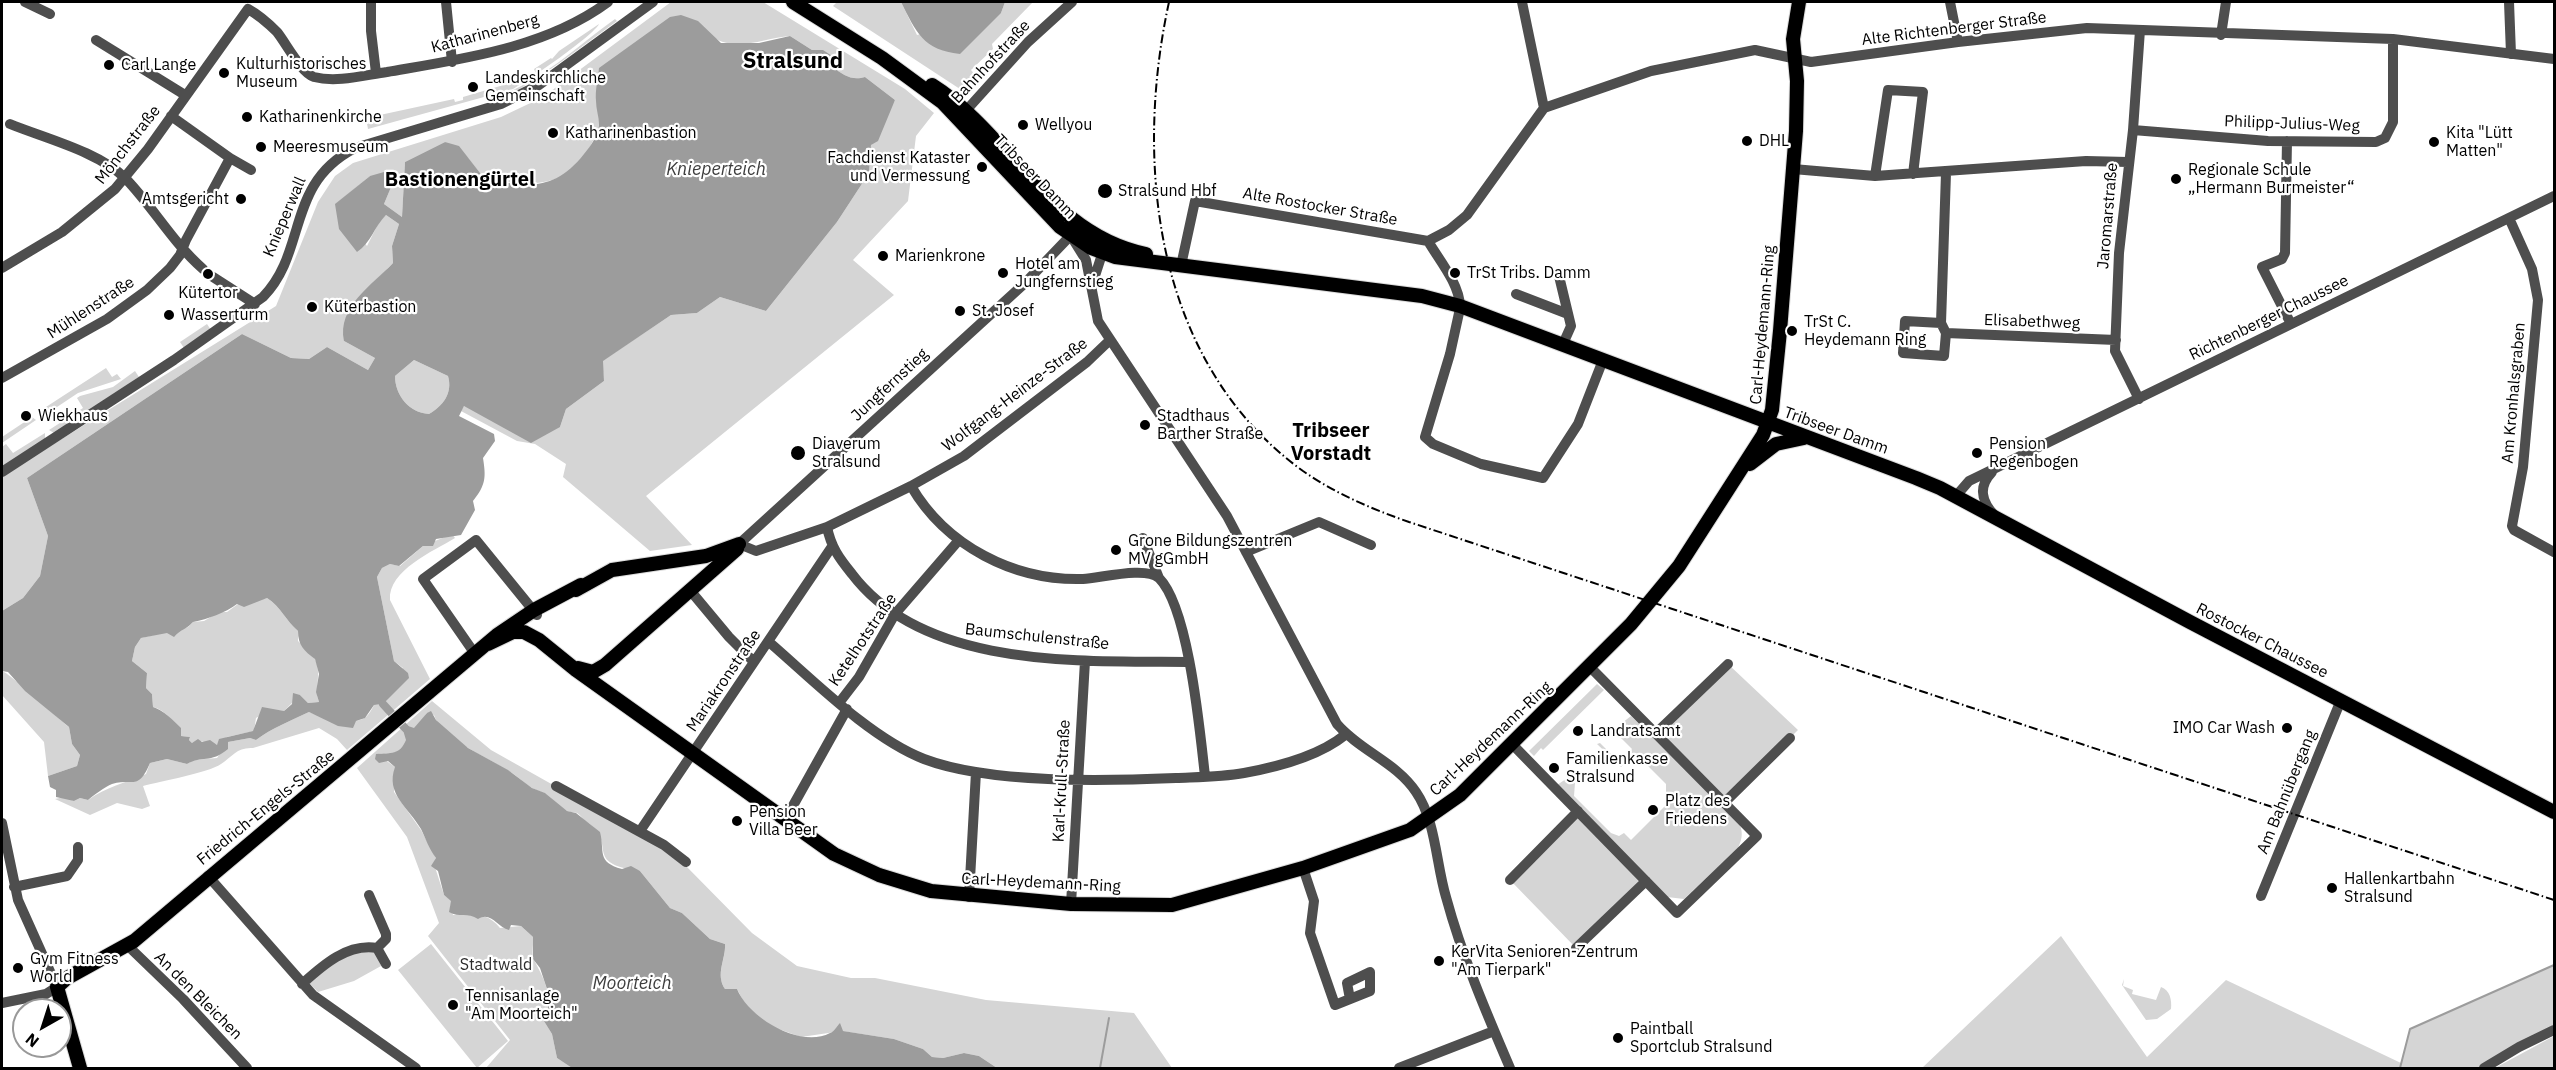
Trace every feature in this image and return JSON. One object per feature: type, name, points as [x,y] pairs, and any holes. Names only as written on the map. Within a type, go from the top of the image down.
[{"type":"main road","name":"Tribseer Damm","points":[[793,2],[882,58],[962,114],[1044,195],[1074,231],[1141,253],[1227,272]]},
{"type":"main road","name":"Carl-Heydemann-Ring","points":[[539,640],[834,854],[879,875],[931,891],[969,897],[1071,904],[1172,904],[1303,868],[1410,830],[1460,795],[1512,744],[1590,667],[1679,566],[1743,468],[1768,423],[1773,411],[1793,169],[1797,81],[1793,39],[1799,2]]},
{"type":"main road","name":"Tribseer Damm","points":[[1106,243],[1114,257],[1422,296],[1459,305],[1916,478],[1956,496]]},
{"type":"main road","points":[[1743,468],[1776,444],[1809,437]]},
{"type":"main road","name":"Rostocker Chaussee","points":[[1956,496],[2001,522],[2554,812]]},
{"type":"main road","points":[[677,560],[706,556],[739,544]]},
{"type":"main road","name":"Jungfernstieg","points":[[605,665],[739,544]]},
{"type":"main road","points":[[677,560],[687,563],[695,572],[696,579],[690,588]]},
{"type":"main road","name":"Friedrich-Engels-Straße","points":[[57,987],[67,978],[128,945],[497,635],[581,585],[612,570],[677,560]]},
{"type":"main road","points":[[535,612],[532,626],[539,640]]},
{"type":"main road","name":"Friedrich-Engels-Straße","points":[[488,644],[513,632],[524,632],[539,640]]},
{"type":"main road","name":"Carl-Heydemann-Ring","points":[[565,661],[588,672],[605,665]]},
{"type":"main road","points":[[605,665],[604,680],[611,693]]},
{"type":"main road","points":[[57,987],[80,1068]]},
{"type":"street","points":[[25,2],[50,14]]},
{"type":"street","points":[[371,2],[371,31],[376,73]]},
{"type":"street","points":[[446,2],[452,62]]},
{"type":"street","name":"Katharinenberg","points":[[248,9],[277,33],[307,73],[315,77],[355,78],[452,62],[548,34],[576,22],[608,2]]},
{"type":"street","name":"Knieperwall","points":[[2,472],[255,304],[274,282],[311,188],[322,172],[339,157],[355,148],[510,100],[538,85],[653,2]]},
{"type":"street","name":"Bahnhofstraße","points":[[962,114],[1028,42],[1072,2]]},
{"type":"street","points":[[1521,2],[1544,108],[1467,215],[1449,230],[1428,241],[1459,305],[1450,354],[1425,437],[1433,444],[1481,464],[1543,478],[1578,424],[1603,360]]},
{"type":"street","points":[[1950,2],[1958,42]]},
{"type":"street","points":[[2221,35],[2226,2]]},
{"type":"street","points":[[2509,2],[2511,54]]},
{"type":"street","name":"Mönchstraße","points":[[2,268],[62,232],[98,205],[125,177],[248,9]]},
{"type":"street","name":"Alte Richtenberger Straße","points":[[1544,108],[1651,71],[1755,50],[1811,62],[1958,42],[2087,28],[2221,35],[2393,39],[2554,59]]},
{"type":"street","name":"Jaromarstraße","points":[[2139,399],[2115,351],[2119,253],[2133,130],[2140,30]]},
{"type":"street","name":"Philipp-Julius-Weg","points":[[2133,130],[2287,141],[2376,142],[2385,138],[2393,122],[2393,39]]},
{"type":"street","points":[[96,40],[185,95]]},
{"type":"street","points":[[1875,176],[1888,90],[1923,92],[1912,174]]},
{"type":"street","points":[[171,116],[230,158],[251,170]]},
{"type":"street","points":[[10,124],[83,152],[125,177],[182,248],[204,269]]},
{"type":"street","points":[[2287,141],[2285,253],[2282,259],[2262,267],[2291,324]]},
{"type":"street","name":"Mühlenstraße","points":[[2,378],[90,329],[147,290],[177,261],[230,158]]},
{"type":"street","points":[[1793,169],[1875,176],[1946,173],[2086,161],[2128,162]]},
{"type":"street","name":"Elisabethweg","points":[[1946,173],[1944,328],[1944,356],[1903,353],[1905,321],[1944,328],[2116,340]]},
{"type":"street","name":"Richtenberger Chaussee","points":[[1956,496],[1969,481],[2554,196]]},
{"type":"street","name":"Alte Rostocker Straße","points":[[1182,261],[1195,201],[1428,241]]},
{"type":"street","name":"Am Kronhalsgraben","points":[[2509,218],[2532,269],[2538,300],[2523,467],[2512,526],[2514,530],[2554,552]]},
{"type":"street","points":[[1074,231],[1093,285],[1094,311],[1110,340],[1217,499],[1329,712],[1346,735],[1405,779],[1418,795],[1428,819],[1446,897],[1494,1031],[1510,1068]]},
{"type":"street","name":"Jungfernstieg","points":[[739,544],[882,416],[1074,231]]},
{"type":"street","points":[[1093,285],[1106,243]]},
{"type":"street","points":[[1559,276],[1571,326],[1563,344]]},
{"type":"street","points":[[213,277],[255,304]]},
{"type":"street","points":[[1516,294],[1568,314]]},
{"type":"street","name":"Wolfgang-Heinze-Straße","points":[[739,544],[756,551],[827,527],[911,486],[964,456],[1087,362],[1110,340]]},
{"type":"street","points":[[1996,469],[1985,480],[1982,493],[1987,507],[2001,522]]},
{"type":"street","points":[[911,486],[923,507],[959,540],[1003,566],[1034,575],[1083,579],[1147,572],[1159,578]]},
{"type":"street","points":[[1246,552],[1319,522],[1371,545]]},
{"type":"street","name":"Baumschulenstraße","points":[[827,527],[831,548],[867,594],[895,614],[927,632],[956,644],[1085,661],[1188,662]]},
{"type":"street","points":[[1143,538],[1178,616],[1188,662],[1205,776]]},
{"type":"street","points":[[475,654],[421,576],[476,540],[535,612]]},
{"type":"street","name":"Ketelhotstraße","points":[[785,820],[843,706],[895,614],[959,540]]},
{"type":"street","name":"Mariakronstraße","points":[[640,831],[831,548]]},
{"type":"street","points":[[690,588],[729,637],[754,662]]},
{"type":"street","points":[[769,642],[843,706],[886,738],[922,759],[976,772],[1077,779],[1241,774],[1274,767],[1308,754],[1346,735]]},
{"type":"street","name":"Karl-Krull-Straße","points":[[1071,904],[1085,661]]},
{"type":"street","points":[[1656,733],[1728,664]]},
{"type":"street","points":[[1512,744],[1677,913],[1757,836],[1590,667]]},
{"type":"street","name":"Am Bahnübergang","points":[[2260,896],[2341,700]]},
{"type":"street","points":[[1724,802],[1790,738]]},
{"type":"street","points":[[969,897],[976,772]]},
{"type":"street","points":[[556,786],[640,831],[686,862]]},
{"type":"street","points":[[1510,880],[1578,811]]},
{"type":"street","points":[[2,823],[14,887],[57,987],[46,994],[2,1003]]},
{"type":"street","points":[[14,887],[67,876],[78,860],[78,847]]},
{"type":"street","points":[[1303,868],[1314,901],[1310,933],[1314,949],[1335,1005],[1350,999]]},
{"type":"street","points":[[208,876],[313,995],[416,1068]]},
{"type":"street","points":[[1576,948],[1646,881]]},
{"type":"street","points":[[302,984],[338,956],[355,949],[377,948],[386,939],[386,934],[369,895]]},
{"type":"street","name":"An den Bleichen","points":[[128,945],[183,999],[247,1068]]},
{"type":"street","points":[[377,948],[386,964]]},
{"type":"street","points":[[2484,1068],[2518,1047],[2554,1030]]},
{"type":"street","points":[[1399,1068],[1494,1031]]},
{"type":"green space","points":[[671,2],[763,2],[905,89],[934,113],[916,136],[908,201],[853,260],[894,295],[646,496],[692,545],[650,551],[563,477],[566,464],[535,444],[517,441],[461,411],[464,406],[560,427],[566,409],[604,381],[602,361],[671,315],[697,313],[720,297],[766,311],[837,222],[869,173],[871,145],[895,100],[865,77],[848,77],[833,67],[834,58],[812,50],[790,36],[737,44],[717,40],[708,33],[599,124],[591,145],[581,160],[556,179],[540,183],[523,183],[484,178],[468,158],[445,142],[405,162],[402,217],[384,204],[394,180],[370,176],[336,204],[367,246],[379,222],[386,215],[399,224],[392,246],[393,263],[376,280],[344,341],[375,358],[368,370],[327,347],[309,359],[291,358],[242,334],[27,478],[48,536],[40,576],[23,598],[2,611],[2,476],[276,306],[318,202],[335,176],[353,163],[501,117],[543,97]]},
{"type":"green space","points":[[837,2],[901,2],[917,35],[1001,13],[1005,2],[1033,2],[992,44],[993,49],[971,70],[977,77],[963,91],[833,6]]},
{"type":"green space","points":[[615,19],[617,21],[559,63],[530,83],[499,101],[497,96],[528,83]]},
{"type":"green space","points":[[599,24],[574,47],[535,75],[534,69],[552,59],[559,51]]},
{"type":"green space","points":[[533,76],[513,89],[368,129],[366,118],[454,99],[455,102],[463,100],[463,97]]},
{"type":"green space","points":[[207,324],[211,330],[184,348],[180,342]]},
{"type":"green space","points":[[414,360],[448,376],[449,388],[446,398],[429,414],[409,407],[400,396],[396,383],[395,376]]},
{"type":"green space","points":[[106,368],[112,377],[117,374],[121,379],[78,393],[42,417],[40,413],[46,407]]},
{"type":"green space","points":[[135,371],[139,377],[54,433],[49,430],[83,408],[77,398],[113,387]]},
{"type":"green space","points":[[32,417],[36,420],[2,443],[2,437]]},
{"type":"green space","points":[[45,433],[45,440],[2,467],[2,447],[6,444],[13,453]]},
{"type":"green space","points":[[452,534],[455,538],[414,563],[396,579],[391,589],[390,600],[430,679],[347,750],[337,739],[319,728],[243,749],[206,771],[143,786],[150,806],[142,809],[117,803],[90,815],[55,799],[64,797],[74,801],[80,798],[88,800],[109,788],[146,774],[150,763],[167,759],[187,764],[193,760],[217,758],[228,742],[250,738],[256,740],[309,712],[346,721],[366,717],[374,705],[383,704],[394,691],[403,668],[394,661],[377,577],[382,568],[390,564],[400,566],[423,546]]},
{"type":"green space","points":[[267,598],[298,631],[298,641],[314,657],[318,670],[319,702],[308,703],[300,695],[284,711],[271,710],[256,718],[254,731],[227,737],[217,745],[200,741],[192,743],[189,740],[190,737],[181,736],[166,714],[153,707],[152,694],[146,688],[147,673],[132,661],[135,647],[141,638],[188,627],[193,622],[204,621],[219,612],[227,612],[238,604]]},
{"type":"green space","points":[[1728,664],[1798,730],[1724,803],[1656,733]]},
{"type":"green space","points":[[2,671],[69,727],[72,744],[80,755],[77,766],[48,776],[44,742],[2,695]]},
{"type":"green space","points":[[1597,684],[1604,690],[1543,750],[1541,748],[1534,756],[1529,751]]},
{"type":"green space","name":"Stadtwald","points":[[432,701],[491,750],[642,835],[685,865],[752,933],[797,966],[851,978],[875,978],[986,1000],[1134,1013],[1172,1068],[997,1068],[979,1056],[964,1053],[943,1058],[932,1057],[923,1049],[894,1039],[842,1031],[801,1037],[773,1027],[746,1006],[737,989],[725,989],[721,972],[725,944],[710,939],[682,913],[670,908],[640,871],[611,863],[603,852],[596,830],[578,814],[564,810],[546,794],[466,747],[446,732],[434,715],[427,713],[403,748],[395,753],[377,754],[395,767],[394,792],[421,830],[436,858],[434,864],[444,895],[452,901],[450,907],[453,915],[473,914],[485,917],[500,928],[521,926],[533,937],[533,958],[548,993],[547,1016],[542,1018],[552,1034],[557,1058],[572,1068],[486,1068],[510,1040],[428,936],[439,923],[407,837],[357,768]]},
{"type":"green space","points":[[1631,716],[1738,820],[1741,827],[1742,837],[1738,848],[1684,899],[1667,897],[1557,785],[1569,777],[1575,783],[1574,796],[1611,833],[1619,836],[1624,833],[1631,840],[1671,800],[1666,795],[1666,784],[1639,757],[1632,757],[1621,767],[1597,744],[1600,743],[1619,762],[1632,749],[1613,730]]},
{"type":"green space","points":[[1578,811],[1646,881],[1576,948],[1510,880]]},
{"type":"green space","points":[[2061,936],[2147,1057],[2226,980],[2401,1063],[2410,1029],[2554,965],[2554,1028],[2484,1068],[1922,1068]]},
{"type":"green space","name":"Tennisanlage \"Am Moorteich\"","points":[[431,944],[508,1041],[477,1068],[398,970]]},
{"type":"green space","points":[[376,949],[381,966],[354,981],[318,992],[307,981],[339,956]]},
{"type":"green space","points":[[2124,979],[2123,986],[2133,990],[2132,994],[2156,1000],[2161,987],[2164,988],[2170,996],[2171,1009],[2157,1019],[2146,1020],[2122,985]]},
{"type":"green space","points":[[2554,1036],[2554,1068],[2495,1068]]},
{"type":"water","points":[[901,2],[1005,2],[1001,13],[960,54],[937,48],[922,38]]},
{"type":"water","name":"Knieperteich","points":[[681,15],[698,21],[721,43],[759,43],[790,36],[812,50],[823,50],[835,58],[833,67],[840,72],[852,78],[865,77],[895,100],[878,141],[871,145],[869,173],[837,222],[766,311],[720,297],[697,313],[671,315],[603,361],[604,381],[566,409],[560,427],[531,443],[464,406],[459,416],[494,434],[495,441],[483,458],[484,481],[473,501],[475,510],[461,535],[436,539],[433,546],[423,546],[399,566],[390,564],[382,568],[377,577],[394,661],[408,673],[409,678],[383,704],[374,705],[365,718],[356,721],[353,728],[338,726],[309,712],[256,740],[250,738],[228,742],[228,749],[211,758],[187,764],[167,759],[150,763],[139,780],[112,784],[88,800],[80,798],[74,801],[56,797],[56,790],[50,787],[48,776],[77,766],[80,755],[72,744],[69,727],[25,691],[8,672],[2,671],[2,611],[23,598],[40,576],[48,536],[27,478],[242,334],[291,358],[309,359],[327,347],[368,370],[375,358],[344,341],[343,329],[351,307],[366,288],[393,263],[392,246],[399,224],[386,215],[366,244],[357,252],[339,229],[335,204],[370,176],[384,172],[394,180],[384,204],[402,217],[405,162],[445,142],[459,146],[484,178],[527,185],[539,184],[562,175],[587,151],[597,132],[599,124],[596,93],[599,68],[670,17]],"holes":[[[414,360],[448,376],[449,388],[446,398],[429,414],[409,407],[400,396],[396,383],[395,376]],[[267,598],[298,631],[302,647],[315,659],[319,674],[316,692],[319,702],[308,703],[300,695],[293,693],[292,704],[284,711],[262,707],[253,731],[219,739],[217,745],[210,740],[202,742],[198,739],[192,743],[189,740],[190,737],[181,736],[181,728],[172,719],[153,707],[152,694],[146,688],[147,673],[132,661],[135,647],[141,638],[167,633],[174,637],[193,622],[216,615],[237,604],[244,607]]]},
{"type":"water","name":"Moorteich","points":[[431,711],[436,720],[468,748],[508,770],[532,788],[545,793],[567,811],[576,813],[600,832],[603,855],[608,863],[622,869],[631,866],[640,871],[670,908],[682,913],[710,939],[725,944],[721,978],[725,989],[737,989],[752,1010],[776,1028],[804,1037],[818,1037],[830,1033],[840,1023],[843,1031],[894,1039],[923,1049],[932,1057],[943,1058],[964,1053],[979,1056],[997,1068],[572,1068],[557,1058],[552,1034],[542,1018],[547,1015],[549,1000],[542,994],[547,989],[540,968],[533,959],[533,937],[521,926],[511,925],[509,930],[487,917],[478,919],[449,912],[451,901],[444,895],[438,871],[431,866],[436,858],[393,785],[395,767],[388,761],[379,763],[375,759],[376,754],[398,751],[406,740],[403,730],[408,726],[414,728]]},
{"type":"waterway","points":[[383,704],[405,728]]},
{"type":"waterway","points":[[2400,1068],[2410,1029],[2554,965]]},
{"type":"waterway","points":[[1100,1068],[1109,1018]]},
{"type":"railway","points":[[1169,2],[1158,65],[1154,130],[1157,195],[1167,259],[1187,320],[1215,376],[1254,427],[1303,471],[1354,500],[1409,522],[2554,900]]},
{"type":"place","name":"Carl Lange","points":[[109,65]]},
{"type":"place","name":"Kulturhistorisches Museum","points":[[224,73]]},
{"type":"place","name":"Landeskirchliche Gemeinschaft","points":[[473,87]]},
{"type":"place","name":"Katharinenkirche","points":[[247,117]]},
{"type":"place","name":"Wellyou","points":[[1023,125]]},
{"type":"place","name":"Katharinenbastion","points":[[553,133]]},
{"type":"place","name":"DHL","points":[[1747,141]]},
{"type":"place","name":"Kita \"Lütt Matten\"","points":[[2434,142]]},
{"type":"place","name":"Meeresmuseum","points":[[261,147]]},
{"type":"place","name":"Fachdienst Kataster und Vermessung","points":[[982,167]]},
{"type":"place","name":"Regionale Schule „Hermann Burmeister“","points":[[2176,179]]},
{"type":"place","name":"Stralsund Hbf","points":[[1105,191]]},
{"type":"place","name":"Amtsgericht","points":[[241,199]]},
{"type":"place","name":"Marienkrone","points":[[883,256]]},
{"type":"place","name":"Hotel am Jungfernstieg","points":[[1003,273]]},
{"type":"place","name":"TrSt Tribs. Damm","points":[[1455,273]]},
{"type":"place","name":"Kütertor","points":[[208,274]]},
{"type":"place","name":"Küterbastion","points":[[312,307]]},
{"type":"place","name":"St. Josef","points":[[960,311]]},
{"type":"place","name":"Wasserturm","points":[[169,315]]},
{"type":"place","name":"TrSt C. Heydemann Ring","points":[[1792,331]]},
{"type":"place","name":"Wiekhaus","points":[[26,416]]},
{"type":"place","name":"Stadthaus Barther Straße","points":[[1145,425]]},
{"type":"place","name":"Diaverum Stralsund","points":[[798,453]]},
{"type":"place","name":"Pension Regenbogen","points":[[1977,453]]},
{"type":"place","name":"Grone Bildungszentren MV gGmbH","points":[[1116,550]]},
{"type":"place","name":"IMO Car Wash","points":[[2287,728]]},
{"type":"place","name":"Landratsamt","points":[[1578,731]]},
{"type":"place","name":"Familienkasse Stralsund","points":[[1554,768]]},
{"type":"place","name":"Platz des Friedens","points":[[1653,810]]},
{"type":"place","name":"Pension Villa Beer","points":[[737,821]]},
{"type":"place","name":"Hallenkartbahn Stralsund","points":[[2332,888]]},
{"type":"place","name":"KerVita Senioren-Zentrum \"Am Tierpark\"","points":[[1439,961]]},
{"type":"place","name":"Gym Fitness World","points":[[18,968]]},
{"type":"place","name":"Tennisanlage \"Am Moorteich\"","points":[[453,1005]]},
{"type":"place","name":"Paintball Sportclub Stralsund","points":[[1618,1038]]},
{"type":"district","name":"Stralsund","points":[[793,62]]},
{"type":"district","name":"Bastionengürtel","points":[[460,180]]},
{"type":"district","name":"Tribseer Vorstadt","points":[[1331,442]]}]
